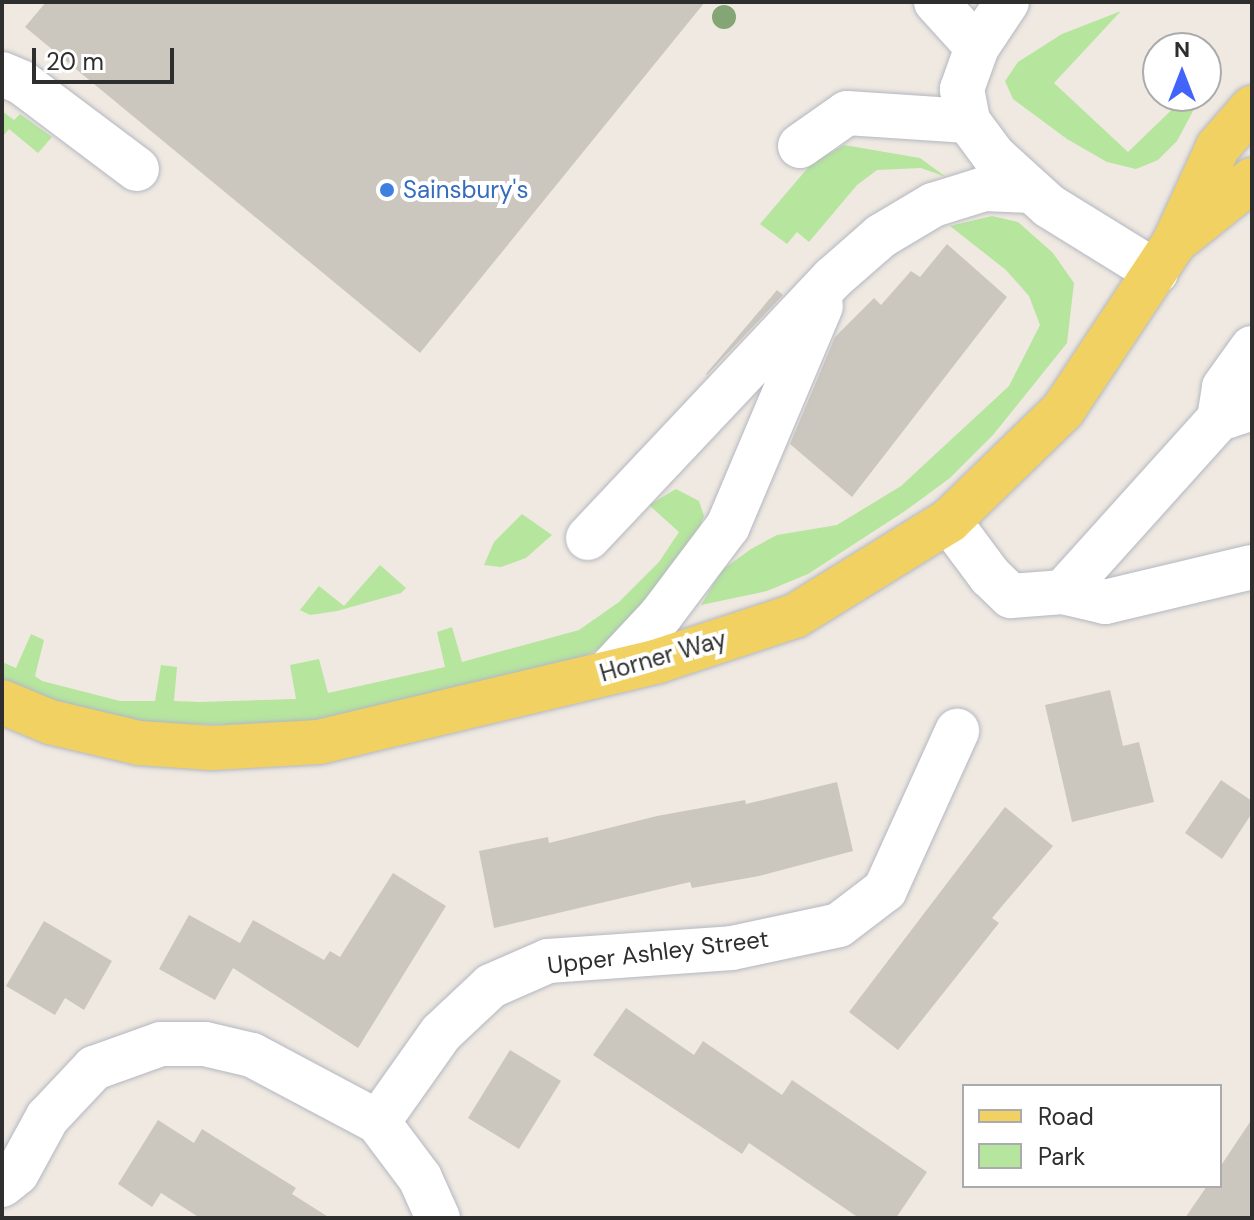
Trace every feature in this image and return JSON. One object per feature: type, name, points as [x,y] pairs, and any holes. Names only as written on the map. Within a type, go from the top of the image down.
[{"type":"main road","name":"Horner Way","points":[[2,702],[50,722],[139,743],[212,748],[319,742],[607,673],[795,616],[949,521],[1063,410],[1165,258],[1218,147],[1252,108]]},
{"type":"main road","name":"Horner Way","points":[[1165,258],[1252,180]]},
{"type":"street","points":[[936,2],[977,47]]},
{"type":"street","points":[[1007,2],[977,47],[962,89],[968,121],[994,156],[1032,191],[1165,258]]},
{"type":"street","points":[[8,68],[137,169]]},
{"type":"street","points":[[800,146],[847,113],[968,121]]},
{"type":"street","points":[[588,538],[833,278],[881,236],[933,205],[984,189],[1032,191]]},
{"type":"street","points":[[607,673],[661,615],[728,526],[833,278]]},
{"type":"street","points":[[1063,592],[1236,414],[1224,387],[1252,348]]},
{"type":"street","points":[[949,521],[990,576],[1011,596],[1063,592],[1105,602],[1252,567]]},
{"type":"street","name":"Upper Ashley Street","points":[[378,1122],[441,1033],[491,986],[548,961],[732,948],[839,925],[885,890],[957,731]]},
{"type":"street","points":[[2,1185],[17,1173],[47,1118],[94,1068],[161,1044],[205,1044],[252,1055],[378,1122],[420,1178],[438,1218]]},
{"type":"green space","points":[[1121,11],[1054,83],[1128,152],[1169,112],[1192,112],[1177,141],[1158,160],[1136,169],[1107,162],[1067,139],[1013,99],[1005,81],[1018,62],[1062,34]]},
{"type":"green space","points":[[2,111],[14,120],[20,114],[52,137],[38,153],[9,129],[2,137]]},
{"type":"green space","points":[[844,145],[920,158],[946,177],[921,168],[877,170],[857,185],[809,242],[797,232],[787,244],[760,224],[811,164]]},
{"type":"green space","points":[[992,216],[1018,222],[1053,253],[1074,283],[1067,343],[993,435],[950,478],[905,511],[808,574],[767,591],[701,605],[722,570],[751,549],[777,535],[837,525],[901,486],[1009,386],[1040,325],[1029,296],[1006,270],[950,226]]},
{"type":"green space","points":[[676,489],[699,501],[704,516],[691,549],[606,645],[576,661],[323,721],[271,725],[143,724],[2,688],[2,662],[16,668],[31,634],[44,640],[35,676],[42,681],[120,701],[155,701],[161,665],[177,667],[174,701],[199,702],[296,699],[290,665],[319,659],[328,693],[445,667],[437,632],[452,627],[462,662],[579,630],[619,602],[659,562],[679,532],[649,505]]},
{"type":"green space","points":[[522,514],[552,535],[526,558],[501,567],[484,565],[494,542]]},
{"type":"green space","points":[[380,565],[406,588],[401,593],[337,611],[310,615],[300,610],[319,586],[344,606]]},
{"type":"building","name":"Sainsbury's","points":[[46,2],[705,2],[420,353],[25,27]]},
{"type":"building","points":[[947,244],[1007,297],[852,497],[790,444],[835,337],[874,298],[881,305],[911,271],[920,277]]},
{"type":"building","points":[[777,290],[783,295],[707,375],[706,374]]},
{"type":"building","points":[[1110,690],[1123,746],[1139,742],[1154,802],[1072,822],[1045,705]]},
{"type":"building","points":[[1221,780],[1252,801],[1252,813],[1222,859],[1185,833]]},
{"type":"building","points":[[837,782],[853,851],[759,876],[692,888],[690,882],[494,928],[479,851],[548,837],[549,843],[657,816],[745,800],[746,804]]},
{"type":"building","points":[[1005,807],[1053,846],[992,918],[999,923],[898,1050],[849,1012]]},
{"type":"building","points":[[393,873],[446,906],[358,1048],[233,968],[215,1000],[159,969],[189,915],[240,943],[253,920],[324,960],[330,951],[340,957]]},
{"type":"building","points":[[44,921],[112,961],[84,1010],[65,998],[55,1015],[6,986]]},
{"type":"building","points":[[626,1008],[694,1055],[703,1041],[782,1095],[792,1080],[927,1172],[896,1218],[859,1218],[749,1143],[742,1154],[593,1055]]},
{"type":"building","points":[[510,1050],[561,1081],[519,1149],[468,1118]]},
{"type":"building","points":[[1252,1119],[1252,1218],[1185,1218],[1206,1188],[1222,1188],[1222,1164]]},
{"type":"building","points":[[158,1120],[194,1143],[202,1129],[296,1188],[292,1194],[330,1218],[200,1218],[161,1193],[152,1207],[118,1184]]},
{"type":"place","name":"Sainsbury's","points":[[387,190]]}]
